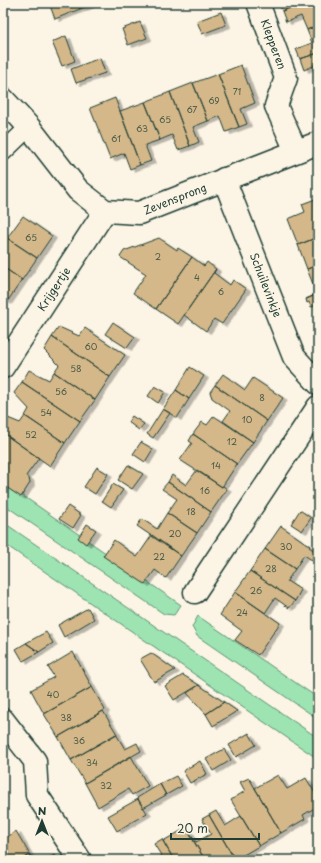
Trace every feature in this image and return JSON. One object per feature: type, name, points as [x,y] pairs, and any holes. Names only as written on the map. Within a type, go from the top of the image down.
[{"type":"street","name":"Klepperen","points":[[258,3],[286,78],[276,106],[296,151]]},
{"type":"street","points":[[3,98],[29,127],[78,190],[106,211]]},
{"type":"street","name":"Zevensprong","points":[[106,211],[140,213],[318,143]]},
{"type":"street","name":"Schuilevinkje","points":[[224,179],[294,357],[318,383]]},
{"type":"street","name":"Krijgertje","points":[[3,367],[106,211]]},
{"type":"street","points":[[195,592],[318,407]]},
{"type":"street","points":[[3,720],[35,761],[36,795],[80,860]]},
{"type":"lane","points":[[3,152],[29,127]]},
{"type":"green space","points":[[3,482],[181,605],[174,615],[164,614],[3,504]]},
{"type":"green space","points":[[3,522],[318,738],[318,759],[3,543]]},
{"type":"green space","points":[[198,616],[318,698],[318,719],[197,636],[192,627]]},
{"type":"building","points":[[49,3],[78,3],[80,9],[55,19]]},
{"type":"building","points":[[78,3],[89,3],[90,5],[80,9]]},
{"type":"building","points":[[279,3],[303,3],[282,11]]},
{"type":"building","points":[[303,3],[318,3],[318,25],[307,30],[301,16],[286,22],[282,11]]},
{"type":"building","points":[[221,12],[226,25],[202,34],[197,21]]},
{"type":"building","points":[[140,22],[147,38],[128,45],[122,29]]},
{"type":"building","points":[[318,25],[318,53],[300,59],[296,49],[312,43],[307,30]]},
{"type":"building","points":[[66,36],[75,61],[62,66],[52,42]]},
{"type":"building","points":[[318,53],[318,64],[304,70],[300,59]]},
{"type":"building","points":[[100,58],[105,73],[76,83],[71,69]]},
{"type":"building","points":[[241,65],[255,103],[241,109],[247,124],[239,127],[218,74]]},
{"type":"building","points":[[218,74],[239,127],[226,132],[220,116],[208,121],[193,83]]},
{"type":"building","points":[[193,83],[208,121],[193,127],[199,142],[190,146],[170,92]]},
{"type":"building","points":[[170,92],[190,146],[178,150],[172,135],[160,140],[145,102]]},
{"type":"building","points":[[115,98],[140,165],[130,169],[124,153],[110,159],[90,108]]},
{"type":"building","points":[[145,102],[160,140],[145,145],[151,161],[140,165],[120,111]]},
{"type":"building","points":[[318,198],[318,237],[298,245],[288,219],[305,212],[302,204]]},
{"type":"building","points":[[23,216],[52,236],[37,258],[7,238]]},
{"type":"building","points":[[318,237],[318,265],[307,269],[298,245]]},
{"type":"building","points":[[7,238],[37,258],[22,280],[3,267],[3,244]]},
{"type":"building","points":[[159,238],[177,250],[178,248],[192,257],[156,309],[133,293],[146,274],[120,257],[124,251]]},
{"type":"building","points":[[192,257],[204,266],[207,262],[216,269],[178,324],[156,309]]},
{"type":"building","points":[[318,265],[318,294],[306,299],[317,294],[307,269]]},
{"type":"building","points":[[3,267],[22,280],[7,302],[3,299]]},
{"type":"building","points":[[216,269],[214,273],[230,285],[233,280],[246,289],[222,324],[214,319],[206,331],[184,315]]},
{"type":"building","points":[[318,294],[318,305],[311,307],[309,302],[307,303],[306,299]]},
{"type":"building","points":[[113,322],[135,337],[127,348],[105,334]]},
{"type":"building","points":[[59,327],[79,336],[85,328],[125,355],[110,377],[52,337]]},
{"type":"building","points":[[52,337],[110,377],[95,400],[54,372],[59,365],[44,350]]},
{"type":"building","points":[[190,367],[204,376],[189,399],[176,390]]},
{"type":"building","points":[[29,370],[49,380],[54,372],[95,400],[80,421],[22,382]]},
{"type":"building","points":[[223,374],[245,390],[253,378],[283,398],[267,421],[215,385]]},
{"type":"building","points":[[22,382],[80,421],[65,443],[25,416],[29,409],[14,393]]},
{"type":"building","points":[[215,385],[267,421],[253,442],[223,421],[230,411],[212,398],[210,392]]},
{"type":"building","points":[[155,386],[165,392],[158,403],[148,396]]},
{"type":"building","points":[[176,390],[189,399],[177,418],[163,409]]},
{"type":"building","points":[[163,409],[170,413],[153,438],[147,434]]},
{"type":"building","points":[[3,416],[20,423],[25,416],[65,443],[50,466],[3,433]]},
{"type":"building","points":[[132,416],[144,424],[139,430],[128,422]]},
{"type":"building","points":[[214,416],[253,442],[237,464],[193,434],[202,422],[207,425]]},
{"type":"building","points":[[3,433],[39,458],[26,476],[29,478],[30,483],[21,497],[3,485]]},
{"type":"building","points":[[193,434],[237,464],[222,487],[180,460],[192,443],[189,441]]},
{"type":"building","points":[[141,442],[153,449],[145,462],[133,454]]},
{"type":"building","points":[[128,465],[143,474],[132,489],[118,480]]},
{"type":"building","points":[[97,467],[108,474],[95,494],[84,487]]},
{"type":"building","points":[[197,470],[227,489],[211,512],[168,482],[172,475],[186,485]]},
{"type":"building","points":[[168,482],[211,512],[197,533],[167,513],[177,499],[162,489]]},
{"type":"building","points":[[113,484],[123,490],[111,507],[102,501]]},
{"type":"building","points":[[68,506],[81,515],[73,528],[59,519]]},
{"type":"building","points":[[300,510],[311,518],[302,531],[291,524]]},
{"type":"building","points":[[167,513],[197,533],[181,556],[137,526],[142,519],[157,529]]},
{"type":"building","points":[[87,524],[96,530],[86,544],[78,538]]},
{"type":"building","points":[[281,526],[318,553],[318,564],[304,555],[295,569],[265,549]]},
{"type":"building","points":[[152,535],[181,556],[166,578],[155,570],[145,584],[103,556],[114,540],[137,557]]},
{"type":"building","points":[[265,549],[295,569],[287,581],[301,590],[295,601],[250,571]]},
{"type":"building","points":[[250,571],[295,601],[289,608],[275,598],[265,613],[235,592]]},
{"type":"building","points":[[235,592],[280,623],[258,655],[235,640],[242,631],[220,615]]},
{"type":"building","points":[[88,608],[94,619],[64,637],[58,625]]},
{"type":"building","points":[[46,632],[53,643],[39,652],[26,643]]},
{"type":"building","points":[[26,643],[39,652],[23,661],[16,649]]},
{"type":"building","points":[[73,652],[92,687],[44,714],[31,690],[54,677],[48,667]]},
{"type":"building","points":[[151,653],[175,670],[154,682],[140,659]]},
{"type":"building","points":[[183,675],[199,685],[174,700],[165,686]]},
{"type":"building","points":[[199,685],[224,702],[206,714],[187,693]]},
{"type":"building","points":[[92,687],[105,710],[58,737],[44,714]]},
{"type":"building","points":[[224,702],[237,711],[213,726],[206,714]]},
{"type":"building","points":[[103,711],[117,734],[71,760],[58,737]]},
{"type":"building","points":[[249,733],[256,745],[236,757],[229,745]]},
{"type":"building","points":[[116,734],[125,749],[137,743],[141,751],[85,783],[71,760]]},
{"type":"building","points":[[224,749],[231,760],[213,771],[206,759]]},
{"type":"building","points":[[131,756],[148,786],[132,795],[128,789],[98,807],[85,783]]},
{"type":"building","points":[[200,761],[207,774],[190,783],[183,771]]},
{"type":"building","points":[[278,775],[287,789],[306,778],[318,798],[318,806],[303,815],[305,819],[281,833],[255,788]]},
{"type":"building","points":[[176,776],[182,786],[166,795],[160,784]]},
{"type":"building","points":[[249,778],[281,833],[259,846],[231,800],[245,791],[240,782]]},
{"type":"building","points":[[160,784],[166,795],[143,808],[137,798]]},
{"type":"building","points":[[138,799],[147,813],[117,831],[108,816]]},
{"type":"building","points":[[216,811],[225,826],[241,816],[259,846],[235,860],[209,815]]},
{"type":"building","points":[[209,815],[235,860],[205,860],[186,828],[196,842],[211,834],[202,819]]},
{"type":"building","points":[[186,828],[205,860],[174,860],[163,841]]},
{"type":"building","points":[[16,831],[30,855],[21,860],[3,860],[3,833],[6,838]]},
{"type":"building","points":[[162,839],[174,860],[164,860],[154,844]]},
{"type":"building","points":[[30,855],[33,860],[21,860]]},
{"type":"building","points":[[55,855],[58,860],[43,860]]}]
